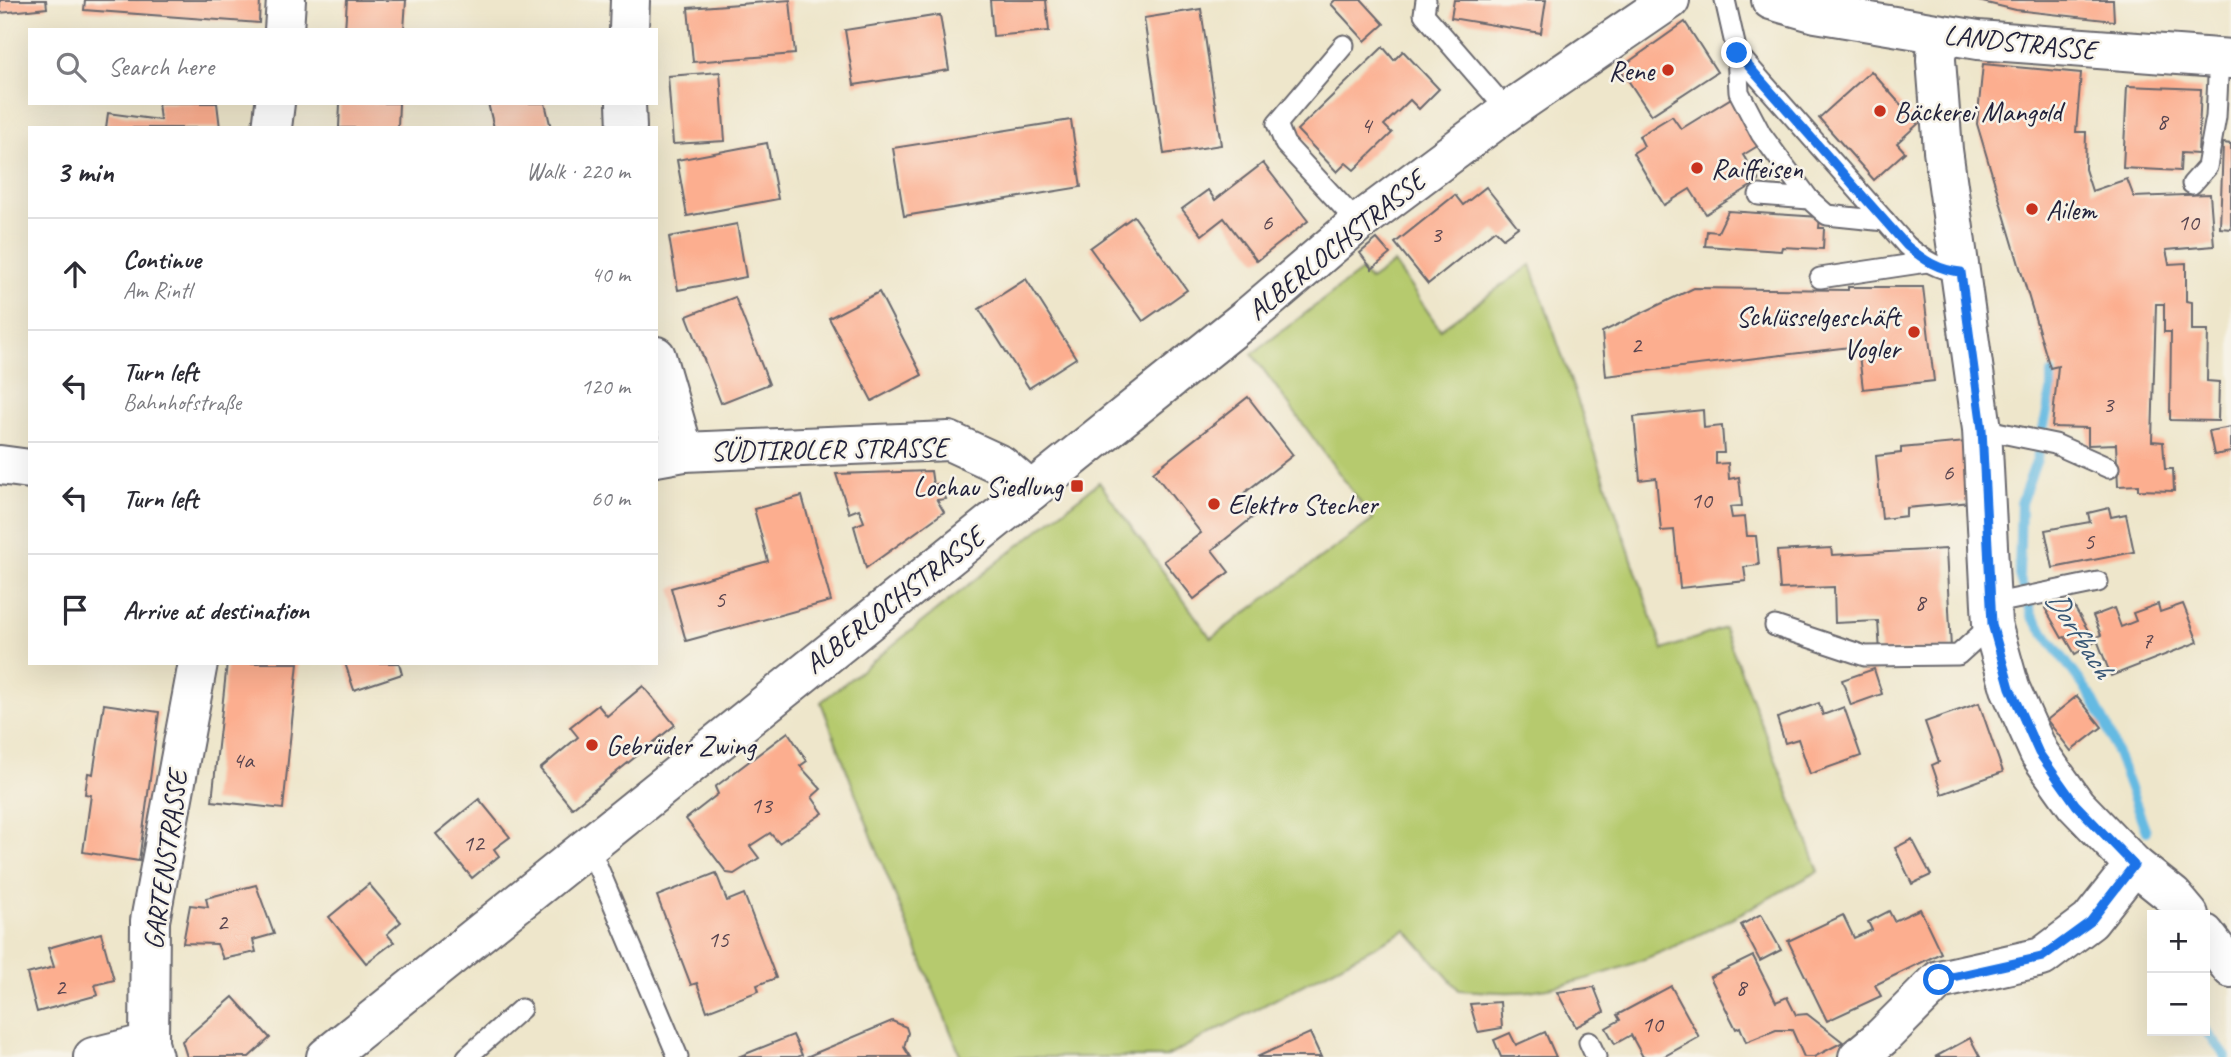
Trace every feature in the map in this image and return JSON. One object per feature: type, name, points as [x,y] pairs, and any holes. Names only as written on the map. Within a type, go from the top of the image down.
[{"type":"street","points":[[284,28],[286,0]]},
{"type":"street","points":[[629,28],[630,0]]},
{"type":"street","name":"ALBERLOCHSTRASSE","points":[[326,1057],[1249,316],[1358,223],[1508,111],[1670,0]]},
{"type":"street","name":"LANDSTRASSE","points":[[1771,0],[1816,6],[1937,35],[2068,48],[2225,58]]},
{"type":"street","points":[[1937,35],[1936,60],[1943,149],[1944,267],[1982,429],[1999,609],[2010,688],[2039,753],[2076,805],[2134,865],[2173,896],[2185,910]]},
{"type":"street","points":[[272,126],[275,105]]},
{"type":"street","points":[[626,105],[627,126]]},
{"type":"street","points":[[658,370],[670,455]]},
{"type":"street","name":"SÜDTIROLER STRASSE","points":[[670,455],[949,442],[1001,464],[1031,491]]},
{"type":"street","points":[[0,466],[28,469]]},
{"type":"street","name":"GARTENSTRASSE","points":[[151,1050],[150,921],[198,665]]},
{"type":"street","points":[[1858,1057],[1939,980],[2042,957],[2090,922],[2134,865]]},
{"type":"street","points":[[2210,941],[2231,968]]},
{"type":"street","points":[[93,1057],[151,1050]]},
{"type":"lane","points":[[1426,0],[1424,14],[1508,111]]},
{"type":"lane","points":[[1725,0],[1737,53],[1739,92],[1760,134],[1810,199],[1828,215],[1885,221]]},
{"type":"lane","points":[[1344,44],[1277,124],[1285,144],[1358,223]]},
{"type":"lane","points":[[1737,53],[1885,221],[1944,267]]},
{"type":"lane","points":[[2192,184],[2207,167],[2225,58]]},
{"type":"lane","points":[[1759,195],[1810,199]]},
{"type":"lane","points":[[1820,278],[1944,267]]},
{"type":"lane","points":[[1982,429],[2055,444],[2109,468]]},
{"type":"lane","points":[[1774,625],[1865,656],[1958,655],[1999,609],[2041,593],[2098,582]]},
{"type":"lane","points":[[588,844],[678,1057]]},
{"type":"lane","points":[[467,1057],[521,1009]]},
{"type":"green space","points":[[1394,263],[1440,329],[1531,265],[1663,650],[1724,628],[1819,871],[1679,944],[1643,960],[1568,984],[1520,992],[1459,990],[1406,930],[1166,1057],[961,1057],[880,858],[821,702],[1099,482],[1211,638],[1373,520],[1252,354],[1361,271],[1370,280]]},
{"type":"building","points":[[0,0],[46,0],[47,8],[0,13]]},
{"type":"building","points":[[85,0],[260,0],[259,23],[84,10]]},
{"type":"building","points":[[347,0],[406,0],[404,28],[345,28]]},
{"type":"building","points":[[790,0],[795,54],[693,62],[688,8]]},
{"type":"building","points":[[990,0],[1046,0],[1049,31],[993,36]]},
{"type":"building","points":[[1335,0],[1362,0],[1384,24],[1365,41],[1331,4]]},
{"type":"building","points":[[1454,0],[1546,0],[1541,33],[1451,18]]},
{"type":"building","points":[[1974,0],[2113,0],[2114,21],[2016,10]]},
{"type":"building","points":[[1201,9],[1221,145],[1164,154],[1144,18]]},
{"type":"building","points":[[940,15],[949,70],[854,85],[845,30]]},
{"type":"building","name":"Rene","points":[[1685,22],[1717,72],[1651,115],[1620,68]]},
{"type":"building","points":[[1383,47],[1394,60],[1403,51],[1439,89],[1419,109],[1410,100],[1384,125],[1392,133],[1354,170],[1346,163],[1337,172],[1297,130]]},
{"type":"building","points":[[1983,64],[2081,73],[2076,132],[2086,132],[2085,169],[2092,191],[2127,179],[2134,197],[2210,194],[2214,246],[2166,250],[2169,264],[2186,263],[2186,301],[2192,302],[2192,330],[2208,330],[2207,381],[2219,382],[2218,421],[2170,420],[2171,332],[2164,332],[2164,304],[2156,304],[2152,441],[2163,442],[2165,469],[2173,469],[2174,491],[2138,490],[2138,485],[2118,486],[2116,444],[2088,445],[2088,428],[2052,427],[2058,366],[2050,368],[1977,124]]},
{"type":"building","points":[[1871,71],[1918,124],[1897,143],[1905,152],[1874,180],[1819,118]]},
{"type":"building","points":[[720,72],[725,141],[673,144],[668,76]]},
{"type":"building","points":[[2127,86],[2201,89],[2198,154],[2181,153],[2180,171],[2123,168]]},
{"type":"building","name":"Raiffeisen","points":[[1733,97],[1761,144],[1743,155],[1759,181],[1706,214],[1690,189],[1664,205],[1633,153],[1644,146],[1639,136],[1672,116],[1681,129]]},
{"type":"building","points":[[158,105],[217,105],[220,126],[106,126],[108,113],[160,120]]},
{"type":"building","points":[[340,105],[399,105],[398,126],[339,126]]},
{"type":"building","points":[[488,105],[545,105],[551,126],[494,126]]},
{"type":"building","points":[[1071,120],[1081,187],[904,216],[893,148]]},
{"type":"building","points":[[767,143],[778,199],[687,216],[677,160]]},
{"type":"building","points":[[2223,143],[2231,144],[2231,229],[2220,228]]},
{"type":"building","points":[[1263,163],[1308,221],[1257,261],[1224,218],[1202,235],[1182,209],[1208,190],[1215,200]]},
{"type":"building","points":[[1486,187],[1518,227],[1503,238],[1495,230],[1428,284],[1395,243],[1455,195],[1463,205]]},
{"type":"building","points":[[1728,211],[1820,217],[1819,228],[1824,228],[1823,249],[1782,247],[1781,251],[1705,246],[1707,231],[1718,232]]},
{"type":"building","points":[[1134,216],[1187,290],[1143,321],[1090,248]]},
{"type":"building","points":[[737,224],[746,277],[678,290],[669,237]]},
{"type":"building","points":[[1377,239],[1390,254],[1372,269],[1360,253]]},
{"type":"building","points":[[1026,279],[1076,358],[1029,388],[979,309]]},
{"type":"building","points":[[1848,287],[1923,287],[1934,381],[1863,389],[1858,346],[1606,376],[1602,332],[1694,288],[1848,290]]},
{"type":"building","points":[[879,292],[922,375],[872,401],[829,318]]},
{"type":"building","points":[[735,297],[769,384],[721,403],[687,316]]},
{"type":"building","name":"Elektro Stecher","points":[[1248,397],[1293,455],[1243,494],[1258,513],[1212,550],[1229,572],[1194,599],[1164,561],[1201,533],[1153,472]]},
{"type":"building","points":[[1703,410],[1704,428],[1722,426],[1724,453],[1716,453],[1716,464],[1728,463],[1729,479],[1739,477],[1742,506],[1730,507],[1732,518],[1745,517],[1747,536],[1756,536],[1759,565],[1744,567],[1746,581],[1680,588],[1674,530],[1661,531],[1656,478],[1640,480],[1634,417]]},
{"type":"building","points":[[2231,427],[2231,452],[2214,455],[2209,431]]},
{"type":"building","points":[[1966,442],[1971,502],[1906,508],[1906,516],[1882,519],[1876,456],[1901,453],[1901,448]]},
{"type":"building","points":[[931,471],[933,485],[940,483],[946,499],[937,500],[944,512],[866,568],[854,526],[864,522],[859,509],[849,513],[836,474]]},
{"type":"building","points":[[802,496],[831,601],[686,641],[671,588],[768,561],[754,509]]},
{"type":"building","points":[[2109,508],[2111,517],[2126,514],[2134,552],[2053,568],[2045,530],[2090,522],[2088,513]]},
{"type":"building","points":[[1831,548],[1832,555],[1946,549],[1951,649],[1880,652],[1878,621],[1835,623],[1834,587],[1780,589],[1777,551]]},
{"type":"building","points":[[2067,595],[2095,642],[2075,654],[2065,637],[2062,638],[2045,608]]},
{"type":"building","points":[[2158,604],[2160,612],[2183,604],[2198,642],[2111,676],[2096,637],[2101,635],[2093,616],[2114,608],[2121,627],[2136,621],[2133,613]]},
{"type":"building","points":[[227,665],[298,665],[283,809],[212,801]]},
{"type":"building","points":[[346,665],[400,665],[402,674],[354,690]]},
{"type":"building","points":[[1874,669],[1882,694],[1851,705],[1842,680]]},
{"type":"building","points":[[643,686],[675,725],[572,808],[540,769],[578,737],[570,727],[598,705],[607,716]]},
{"type":"building","points":[[2077,696],[2102,727],[2071,751],[2047,720]]},
{"type":"building","points":[[1819,703],[1823,715],[1844,707],[1861,756],[1810,774],[1798,739],[1785,743],[1777,718]]},
{"type":"building","points":[[1979,703],[2003,772],[1942,794],[1932,765],[1939,762],[1925,722]]},
{"type":"building","points":[[104,704],[159,712],[139,861],[83,852],[91,795],[85,794],[88,773],[93,774]]},
{"type":"building","points":[[788,732],[807,761],[800,766],[821,789],[812,797],[823,813],[779,843],[770,833],[750,846],[759,858],[734,874],[727,873],[686,819],[718,794],[715,787]]},
{"type":"building","points":[[479,799],[510,837],[494,849],[499,856],[472,878],[436,834]]},
{"type":"building","points":[[1912,839],[1931,875],[1912,884],[1895,848]]},
{"type":"building","points":[[716,873],[727,901],[744,894],[776,978],[757,985],[759,991],[707,1011],[697,983],[691,985],[657,896]]},
{"type":"building","points":[[369,884],[401,922],[387,934],[394,942],[366,963],[329,917]]},
{"type":"building","points":[[256,885],[274,934],[253,940],[256,952],[223,959],[217,944],[183,943],[190,905],[208,907],[206,898]]},
{"type":"building","points":[[1920,909],[1941,953],[1875,985],[1881,996],[1827,1021],[1788,941],[1843,915],[1854,938],[1872,930],[1868,922],[1889,911],[1894,921]]},
{"type":"building","points":[[1761,914],[1781,950],[1760,961],[1741,925]]},
{"type":"building","points":[[101,933],[114,980],[95,985],[98,995],[37,1012],[27,974],[54,967],[48,948]]},
{"type":"building","points":[[1753,956],[1776,1002],[1787,997],[1796,1015],[1807,1014],[1843,1042],[1814,1057],[1804,1057],[1792,1030],[1776,1030],[1746,1042],[1740,1027],[1736,1029],[1710,977]]},
{"type":"building","points":[[1671,986],[1699,1037],[1663,1057],[1643,1057],[1631,1035],[1615,1044],[1606,1028],[1620,1020],[1617,1015]]},
{"type":"building","points":[[1594,987],[1604,1012],[1576,1027],[1557,992]]},
{"type":"building","points":[[233,997],[270,1038],[249,1057],[187,1057],[182,1041]]},
{"type":"building","points":[[1500,1002],[1502,1028],[1478,1032],[1470,1004]]},
{"type":"building","points":[[892,1021],[906,1027],[908,1033],[904,1047],[910,1057],[806,1057]]},
{"type":"building","points":[[1545,1032],[1556,1057],[1501,1057],[1494,1040],[1510,1033],[1516,1045]]},
{"type":"building","points":[[1310,1033],[1321,1057],[1257,1057]]},
{"type":"building","points":[[793,1035],[802,1055],[798,1057],[738,1057]]},
{"type":"building","points":[[1970,1038],[1980,1057],[1935,1057]]},
{"type":"waterway","name":"Dorfbach","points":[[2051,374],[2051,392],[2037,459],[2021,503],[2019,575],[2032,616],[2091,696],[2107,727],[2146,831]]},
{"type":"waterway","name":"Dorfbach","points":[[2210,1036],[2226,1057]]},
{"type":"place","name":"Rene","points":[[1668,70]]},
{"type":"place","name":"Bäckerei Mangold","points":[[1880,111]]},
{"type":"place","name":"Raiffeisen","points":[[1697,168]]},
{"type":"place","name":"Ailem","points":[[2032,209]]},
{"type":"place","name":"Schlüsselgeschäft Vogler","points":[[1914,332]]},
{"type":"place","name":"Lochau Siedlung","points":[[1077,486]]},
{"type":"place","name":"Elektro Stecher","points":[[1214,504]]},
{"type":"place","name":"Gebrüder Zwing","points":[[592,745]]},
{"type":"route","points":[[1737,53],[1907,246],[1927,262],[1946,271],[1961,272],[1982,429],[1992,624],[2010,688],[2039,753],[2076,805],[2134,865],[2090,922],[2042,957],[1978,969],[1939,980]]}]
